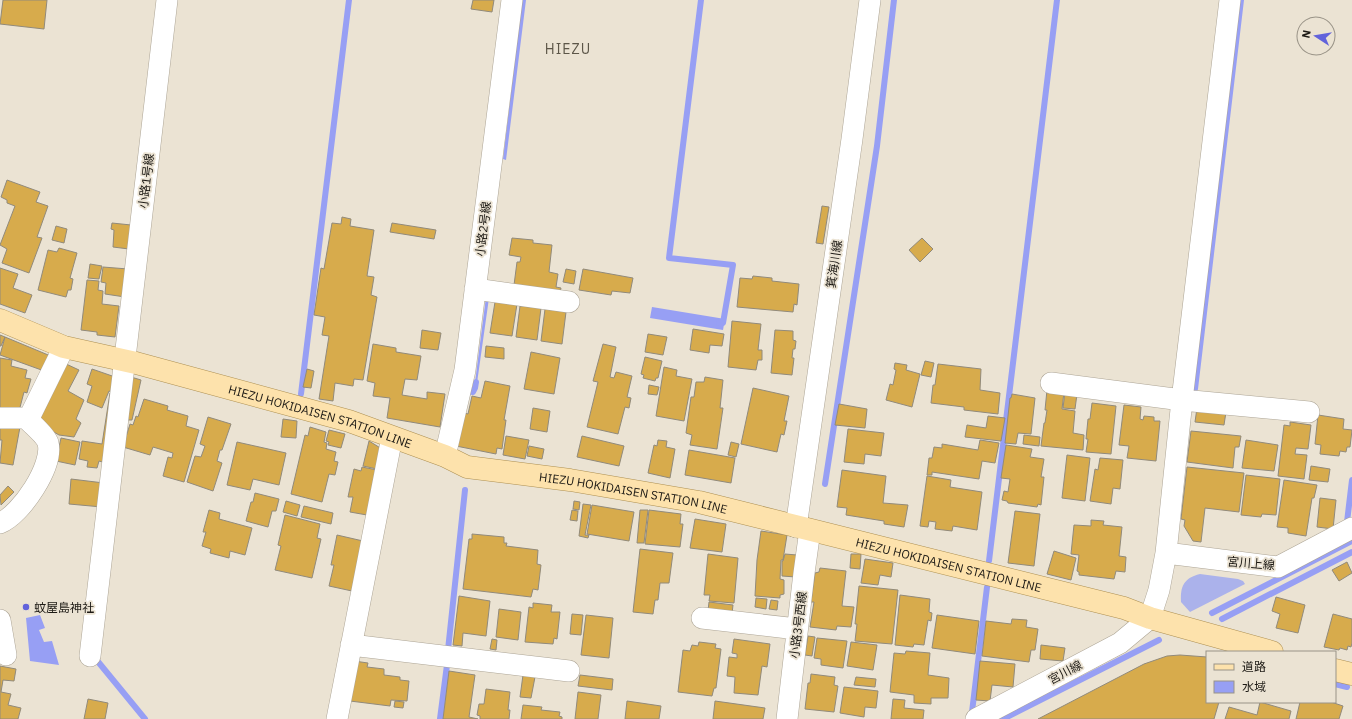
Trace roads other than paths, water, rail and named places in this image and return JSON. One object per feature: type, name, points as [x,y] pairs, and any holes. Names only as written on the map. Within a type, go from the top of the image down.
[{"type":"main road","name":"HIEZU HOKIDAISEN STATION LINE","points":[[0,320],[64,347],[125,361],[349,421],[445,456],[467,467],[570,480],[699,502],[1124,608],[1150,618],[1268,651]]},
{"type":"main road","points":[[1336,670],[1352,674]]},
{"type":"street","name":"小路1号線","points":[[90,656],[167,0]]},
{"type":"street","name":"小路2号線","points":[[445,456],[465,370],[512,0]]},
{"type":"street","name":"箕海川線","points":[[803,528],[870,0]]},
{"type":"street","points":[[1150,618],[1159,590],[1166,553],[1182,400],[1230,0]]},
{"type":"street","points":[[475,289],[569,302]]},
{"type":"street","points":[[28,420],[64,347]]},
{"type":"street","points":[[1052,383],[1182,400],[1309,412]]},
{"type":"street","points":[[0,418],[25,418],[28,420],[48,441],[50,452],[44,470],[29,498],[5,521],[0,523]]},
{"type":"street","points":[[337,719],[392,437]]},
{"type":"street","name":"小路3号西線","points":[[787,719],[797,629],[803,528]]},
{"type":"street","name":"宮川上線","points":[[1166,553],[1278,567],[1352,528]]},
{"type":"street","points":[[702,618],[797,629]]},
{"type":"street","name":"宮川線","points":[[976,719],[1120,643],[1150,618]]},
{"type":"street","points":[[0,620],[6,655]]},
{"type":"street","points":[[351,645],[569,671]]},
{"type":"water","points":[[522,0],[526,0],[506,160],[503,159]]},
{"type":"water","points":[[486,297],[489,298],[476,390],[474,390]]},
{"type":"water","points":[[652,307],[725,319],[723,330],[650,318]]},
{"type":"water","points":[[40,615],[45,628],[39,630],[44,642],[52,641],[59,665],[30,661],[26,618]]},
{"type":"waterway","points":[[301,394],[349,0]]},
{"type":"waterway","points":[[701,0],[669,258],[733,265],[723,323],[719,323]]},
{"type":"waterway","points":[[825,484],[877,146],[894,0]]},
{"type":"waterway","points":[[989,561],[1057,0]]},
{"type":"waterway","points":[[1195,389],[1241,0]]},
{"type":"waterway","points":[[467,396],[468,391],[473,392],[476,382]]},
{"type":"waterway","points":[[1347,522],[1352,480]]},
{"type":"waterway","points":[[448,650],[465,490]]},
{"type":"waterway","points":[[1212,613],[1352,541]]},
{"type":"waterway","points":[[1222,619],[1352,552]]},
{"type":"waterway","points":[[972,712],[987,587]]},
{"type":"waterway","points":[[1003,719],[1159,640]]},
{"type":"waterway","points":[[95,657],[145,719]]},
{"type":"waterway","points":[[440,719],[447,665]]},
{"type":"waterway","points":[[1336,684],[1347,687]]},
{"type":"place","name":"蚊屋島神社","points":[[26,607]]},
{"type":"district","name":"HIEZU","points":[[568,49]]}]
